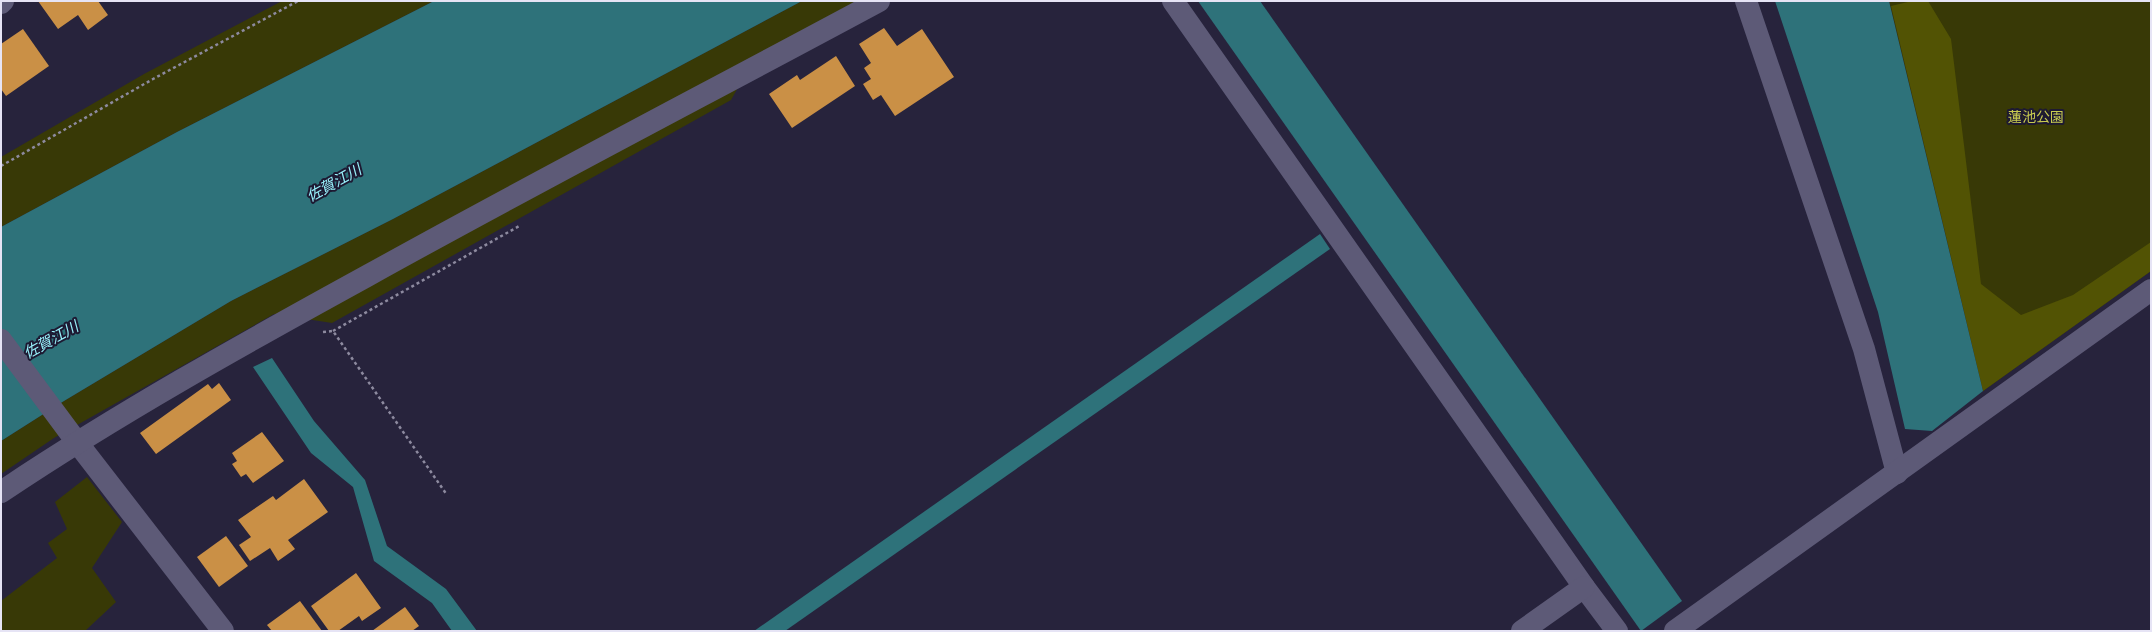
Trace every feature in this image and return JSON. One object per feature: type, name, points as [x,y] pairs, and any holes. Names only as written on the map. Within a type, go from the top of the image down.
[{"type":"street","points":[[1,492],[73,436],[421,246],[879,1]]},
{"type":"street","points":[[1173,1],[1584,587],[1617,631]]},
{"type":"street","points":[[1746,1],[1864,349],[1897,473]]},
{"type":"street","points":[[1675,631],[2151,290]]},
{"type":"street","points":[[1,340],[223,631]]},
{"type":"street","points":[[1522,631],[1584,587]]},
{"type":"path","points":[[1,166],[153,79],[298,1]]},
{"type":"path","points":[[318,333],[333,331],[447,495]]},
{"type":"green space","points":[[282,1],[434,1],[177,132],[1,227],[1,157],[144,74]]},
{"type":"green space","points":[[802,1],[859,1],[755,57],[731,100],[332,323],[274,314],[54,438],[1,474],[1,441],[64,401],[231,301],[393,219]]},
{"type":"green space","name":"蓮池公園","points":[[1889,1],[2151,1],[2151,271],[1983,391]]},
{"type":"green space","points":[[87,477],[122,522],[92,568],[116,602],[85,631],[1,631],[1,601],[57,558],[48,543],[67,529],[55,502]]},
{"type":"shaded area","points":[[1912,1],[1928,1],[1951,39],[1981,284],[2021,315],[2073,295],[2151,242],[2151,271],[1983,391],[1891,6]]},
{"type":"water","name":"佐賀江川","points":[[434,1],[802,1],[393,219],[231,301],[64,401],[1,441],[1,227],[177,132]]},
{"type":"water","points":[[1198,1],[1260,1],[1682,601],[1641,631]]},
{"type":"water","points":[[1775,1],[1889,1],[1983,391],[1932,431],[1905,429],[1878,312]]},
{"type":"water","points":[[1320,234],[1330,249],[785,631],[754,631]]},
{"type":"water","points":[[272,358],[314,421],[365,480],[387,546],[446,589],[477,631],[452,631],[432,603],[374,561],[353,487],[311,453],[253,367]]},
{"type":"building","points":[[38,1],[98,1],[108,15],[88,30],[78,15],[58,29]]},
{"type":"building","points":[[884,28],[897,46],[922,29],[954,77],[895,116],[881,95],[873,100],[863,84],[871,79],[864,68],[871,63],[859,44]]},
{"type":"building","points":[[23,29],[49,66],[6,96],[1,89],[1,44]]},
{"type":"building","points":[[836,56],[855,86],[792,128],[769,94],[797,75],[800,80]]},
{"type":"building","points":[[219,383],[231,400],[156,454],[140,433],[208,384],[212,389]]},
{"type":"building","points":[[262,432],[284,461],[253,483],[246,474],[241,477],[232,464],[237,461],[232,453]]},
{"type":"building","points":[[304,479],[328,512],[288,540],[295,549],[278,561],[270,548],[250,561],[239,545],[251,537],[238,520],[273,496],[276,500]]},
{"type":"building","points":[[226,536],[248,566],[219,587],[197,557]]},
{"type":"building","points":[[356,573],[381,608],[362,621],[359,616],[338,631],[329,631],[311,606]]},
{"type":"building","points":[[300,601],[322,631],[272,631],[267,625]]},
{"type":"building","points":[[405,607],[419,626],[412,631],[372,631]]}]
